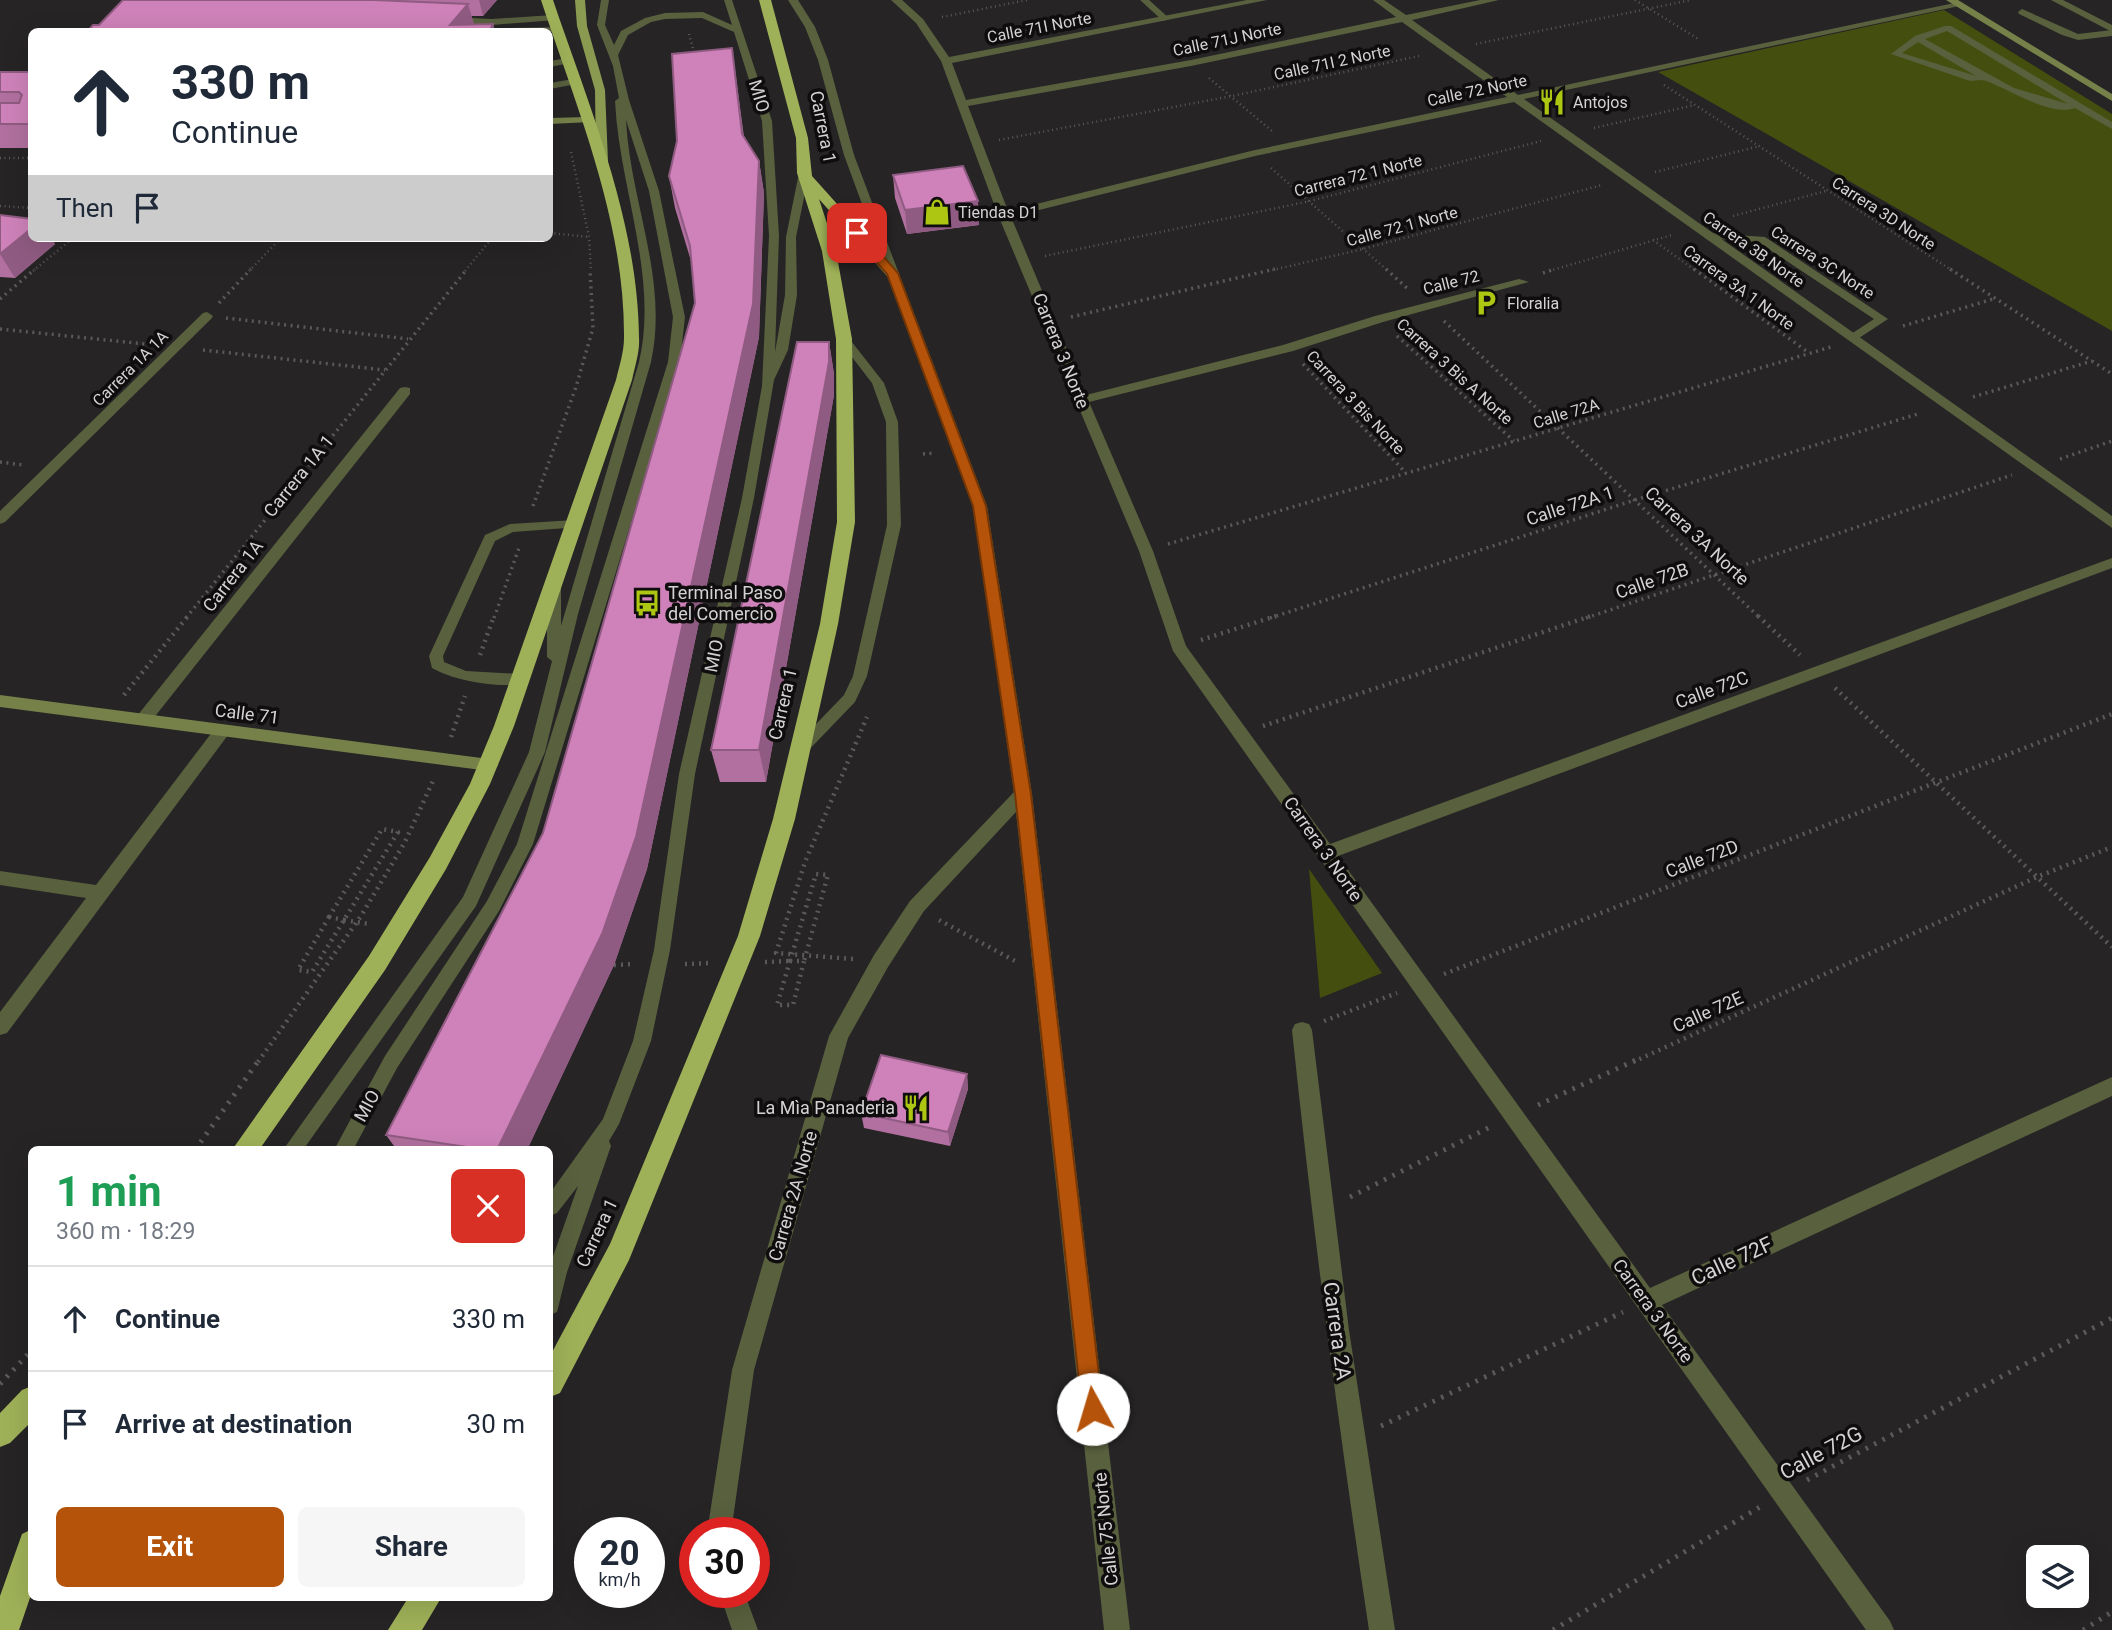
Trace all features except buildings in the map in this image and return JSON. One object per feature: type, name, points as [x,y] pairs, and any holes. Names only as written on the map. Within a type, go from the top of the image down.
[{"type":"highway","points":[[247,1146],[377,963],[438,863],[489,765],[554,586],[624,380],[632,340],[621,239],[603,167],[547,0]]},
{"type":"highway","name":"Carrera 1","points":[[553,1377],[620,1251],[750,936],[784,819],[829,624],[846,522],[845,339],[829,251],[804,173],[802,138],[765,0]]},
{"type":"highway","points":[[804,173],[892,273]]},
{"type":"highway","points":[[0,1433],[28,1404]]},
{"type":"highway","points":[[4,1630],[28,1556]]},
{"type":"highway","points":[[403,1630],[427,1601]]},
{"type":"main road","points":[[580,0],[583,41],[600,90],[603,167]]},
{"type":"street","name":"Calle 75 Norte","points":[[793,0],[810,27],[823,60],[849,155],[980,506],[1023,794],[1118,1630]]},
{"type":"street","name":"Carrera 3 Norte","points":[[896,0],[920,21],[946,61],[1004,215],[1146,551],[1179,647],[1881,1630]]},
{"type":"street","name":"Calle 71I Norte","points":[[946,61],[1262,0]]},
{"type":"street","name":"Carrera 3B Norte","points":[[1378,0],[2112,523]]},
{"type":"street","name":"Calle 71J Norte","points":[[964,104],[1191,63],[1494,0]]},
{"type":"street","points":[[2056,0],[2112,31]]},
{"type":"street","points":[[1955,2],[2112,98]]},
{"type":"street","name":"Calle 72 Norte","points":[[1004,215],[1255,153],[1725,54],[1955,2]]},
{"type":"street","points":[[553,121],[587,120]]},
{"type":"street","name":"Calle 72","points":[[1081,400],[1288,348],[1379,318],[1523,282]]},
{"type":"street","name":"Carrera 1A 1A","points":[[0,519],[207,316]]},
{"type":"street","name":"Carrera 1A","points":[[143,720],[405,391]]},
{"type":"street","name":"Calle 72C","points":[[1326,853],[2112,563]]},
{"type":"street","name":"Calle 71","points":[[0,701],[489,765]]},
{"type":"street","points":[[0,1027],[222,731]]},
{"type":"street","name":"Carrera 2A Norte","points":[[721,1517],[743,1370],[839,1036],[880,961],[917,906],[1023,794]]},
{"type":"street","points":[[0,878],[100,893]]},
{"type":"street","name":"Carrera 2A","points":[[1302,1030],[1321,1211],[1351,1436],[1382,1630]]},
{"type":"street","name":"Calle 72F","points":[[1646,1301],[2112,1086]]},
{"type":"street","points":[[417,1630],[428,1601]]},
{"type":"street","points":[[737,1608],[745,1630]]},
{"type":"lane","name":"MIO","points":[[345,1146],[391,1062],[493,906],[525,844],[674,362],[678,317],[667,255],[654,191],[614,54],[601,25],[605,0]]},
{"type":"lane","name":"MIO","points":[[553,1204],[610,1124],[642,1041],[662,950],[687,774],[748,498],[768,386],[774,236],[767,121],[728,0]]},
{"type":"lane","points":[[1144,0],[1166,19]]},
{"type":"lane","points":[[2022,12],[2078,37],[2112,31]]},
{"type":"lane","points":[[614,54],[624,33],[649,20],[665,16],[703,15],[736,30]]},
{"type":"lane","points":[[437,20],[555,24]]},
{"type":"lane","points":[[526,28],[555,24]]},
{"type":"lane","points":[[1987,76],[1973,79],[1895,54],[1918,38],[1948,29],[2112,126]]},
{"type":"lane","points":[[1918,38],[2038,100],[2069,108],[2077,106]]},
{"type":"lane","points":[[553,63],[567,61]]},
{"type":"lane","points":[[295,1146],[470,901],[537,752],[554,682],[645,362],[651,323],[649,285],[620,128],[620,81]]},
{"type":"lane","points":[[553,85],[573,82]]},
{"type":"lane","points":[[768,386],[782,350],[791,295],[792,237],[804,173]]},
{"type":"lane","points":[[629,298],[641,236]]},
{"type":"lane","name":"Carrera 3C Norte","points":[[1709,236],[1761,239],[1882,319],[1854,339]]},
{"type":"lane","points":[[799,751],[850,698],[860,676],[894,524],[892,422],[878,383],[845,339]]},
{"type":"lane","points":[[521,679],[472,676],[444,670],[437,664],[436,656],[490,538],[498,532],[526,526],[575,524]]},
{"type":"lane","points":[[554,586],[554,682]]},
{"type":"lane","points":[[553,1291],[557,1272],[610,1124]]},
{"type":"path","points":[[920,21],[1027,0]]},
{"type":"path","points":[[1636,0],[1725,54]]},
{"type":"path","name":"Calle 71I 2 Norte","points":[[978,144],[1232,96],[1691,0]]},
{"type":"path","points":[[691,40],[696,61]]},
{"type":"path","points":[[1191,63],[1290,146]]},
{"type":"path","name":"Carrera 3D Norte","points":[[1643,71],[2112,374]]},
{"type":"path","name":"Carrera 72 1 Norte","points":[[1025,260],[1306,202],[1695,105]]},
{"type":"path","points":[[198,1146],[361,916],[405,842],[443,759],[576,387],[593,328],[589,237],[565,120]]},
{"type":"path","name":"Calle 72 1 Norte","points":[[1049,322],[1363,249],[1760,146]]},
{"type":"path","name":"Carrera 3A Norte","points":[[1255,153],[1306,202],[1428,306],[2112,947]]},
{"type":"path","points":[[0,158],[28,158]]},
{"type":"path","points":[[1523,282],[1537,275],[1653,240],[1827,191]]},
{"type":"path","points":[[0,206],[28,208]]},
{"type":"path","points":[[553,233],[621,239]]},
{"type":"path","name":"Carrera 3A 1 Norte","points":[[1653,240],[1810,354]]},
{"type":"path","points":[[0,299],[68,242]]},
{"type":"path","points":[[207,316],[277,242]]},
{"type":"path","name":"Carrera 1A 1","points":[[107,715],[489,242]]},
{"type":"path","name":"Calle 72A","points":[[1146,551],[1993,299]]},
{"type":"path","points":[[207,316],[409,339]]},
{"type":"path","name":"Carrera 3 Bis A Norte","points":[[1379,318],[1514,441]]},
{"type":"path","points":[[0,329],[385,370]]},
{"type":"path","name":"Carrera 3 Bis Norte","points":[[1288,348],[1406,473]]},
{"type":"path","name":"Calle 72A 1","points":[[1179,647],[1634,500],[2092,361]]},
{"type":"path","name":"Calle 72B","points":[[1240,733],[2112,441]]},
{"type":"path","name":"Calle 72D","points":[[1302,1030],[2112,714]]},
{"type":"path","points":[[867,716],[805,862],[776,953],[880,961]]},
{"type":"path","name":"Calle 72E","points":[[1321,1211],[1514,1116],[2038,877],[2112,847]]},
{"type":"path","points":[[329,917],[298,970],[312,972],[358,901]]},
{"type":"path","points":[[348,914],[361,916]]},
{"type":"path","points":[[929,914],[1025,967],[1043,966]]},
{"type":"path","points":[[795,946],[778,1005],[793,1005],[804,961]]},
{"type":"path","points":[[1351,1436],[1395,1421],[1646,1301]]},
{"type":"path","name":"Calle 72G","points":[[1553,1630],[1783,1493],[2112,1318]]},
{"type":"path","points":[[0,1384],[28,1354]]},
{"type":"path","points":[[2083,1630],[2112,1612]]},
{"type":"green space","points":[[1944,10],[2112,114],[2112,331],[1658,72]]},
{"type":"green space","points":[[1309,869],[1382,973],[1320,998]]},
{"type":"place","name":"Antojos","points":[[1552,102]]},
{"type":"place","name":"Tiendas D1","points":[[937,212]]},
{"type":"place","name":"Floralia","points":[[1486,303]]},
{"type":"place","name":"Terminal Paso del Comercio","points":[[647,603]]},
{"type":"place","name":"La Mìa Panaderia","points":[[916,1108]]},
{"type":"route","points":[[857,233],[892,273],[936,383],[980,506],[1023,794],[1093,1409]]}]
